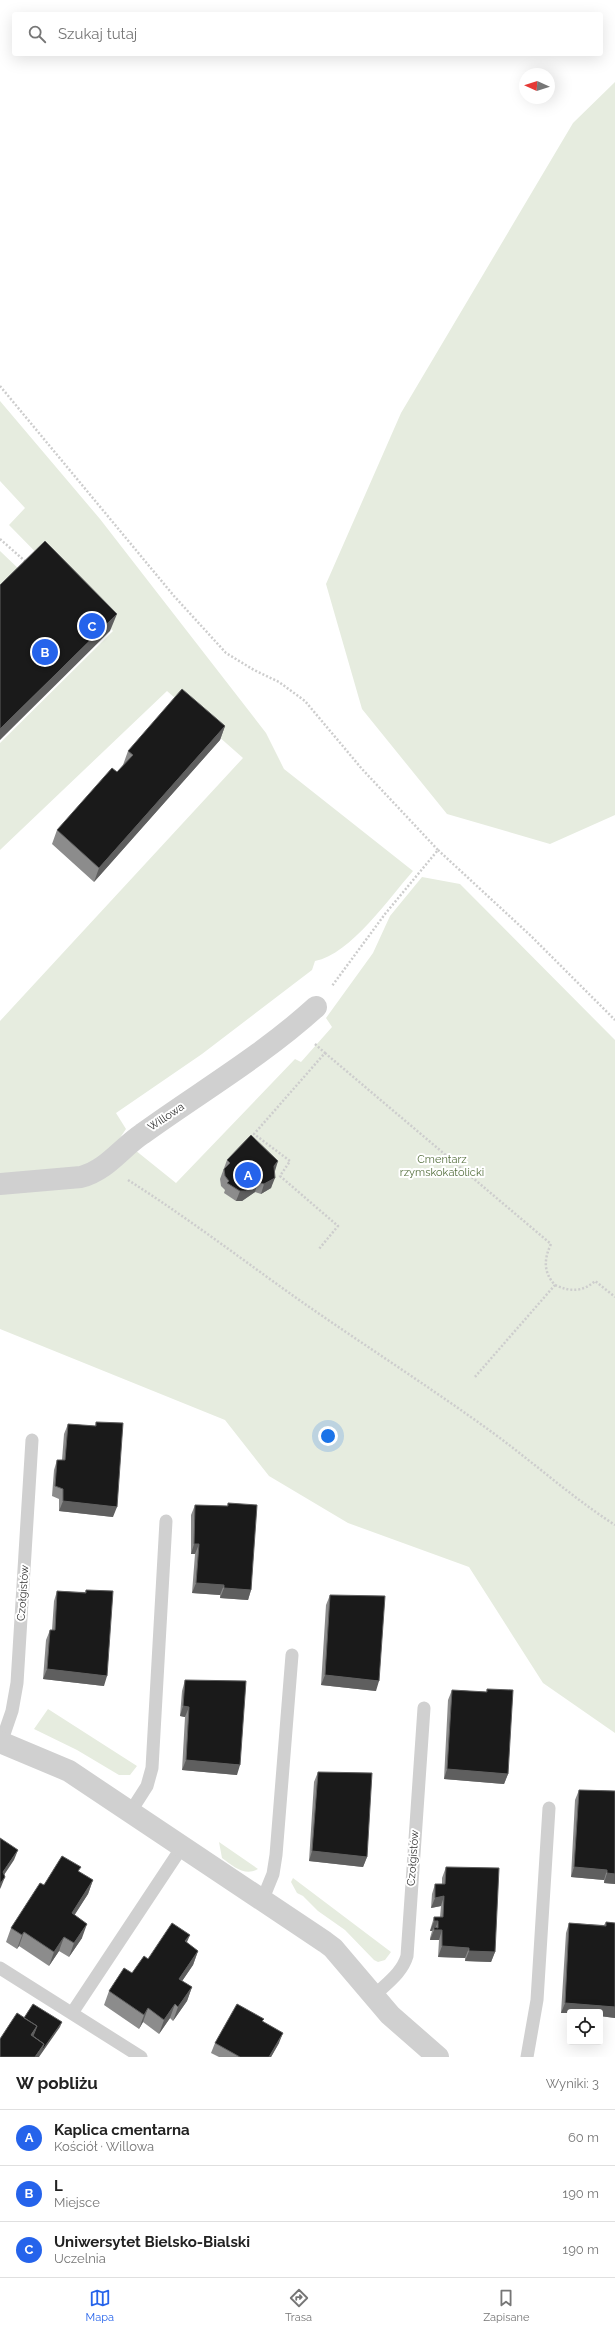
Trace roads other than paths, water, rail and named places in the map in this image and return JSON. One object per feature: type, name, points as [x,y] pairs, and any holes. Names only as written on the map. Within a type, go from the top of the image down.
[{"type":"street","name":"Willowa","points":[[0,1184],[81,1177],[92,1174],[106,1166],[140,1135],[261,1052],[296,1025],[316,1007]]},
{"type":"street","name":"Czołgistów","points":[[0,1742],[69,1771],[131,1811],[333,1948],[390,2015],[438,2057]]},
{"type":"lane","name":"Czołgistów","points":[[0,1742],[12,1712],[17,1683],[32,1440]]},
{"type":"lane","points":[[131,1811],[147,1786],[152,1768],[166,1522]]},
{"type":"lane","points":[[262,1901],[274,1874],[292,1655]]},
{"type":"lane","name":"Czołgistów","points":[[374,1995],[400,1971],[407,1956],[424,1708]]},
{"type":"lane","points":[[527,2057],[537,2000],[549,1808]]},
{"type":"lane","points":[[72,2013],[182,1847]]},
{"type":"lane","points":[[0,1968],[141,2057]]},
{"type":"place","name":"Uniwersytet Bielsko-Bialski","points":[[92,626]]},
{"type":"place","name":"L","points":[[45,652]]},
{"type":"place","name":"Kaplica cmentarna","points":[[248,1175]]},
{"type":"park label","name":"Cmentarz rzymskokatolicki","points":[[442,1165]]}]
